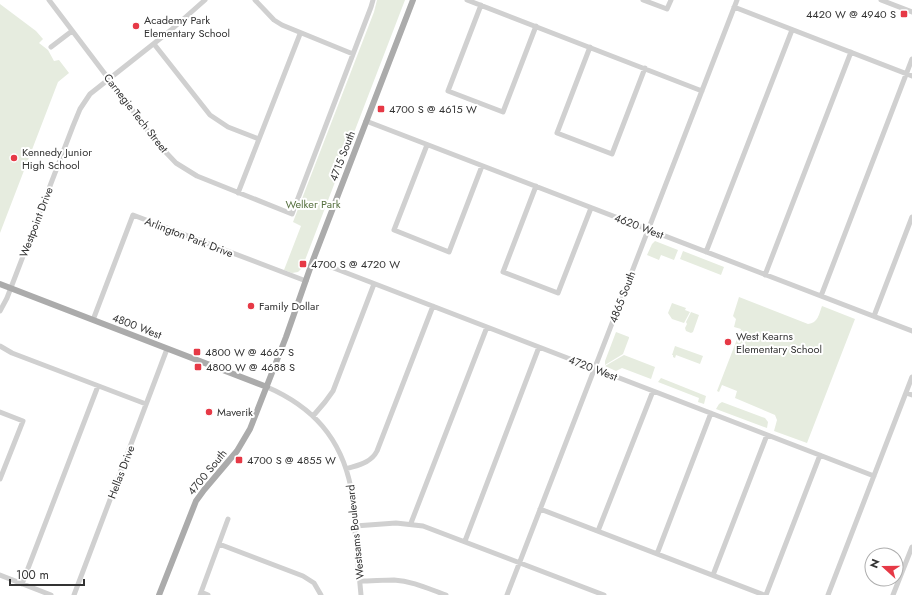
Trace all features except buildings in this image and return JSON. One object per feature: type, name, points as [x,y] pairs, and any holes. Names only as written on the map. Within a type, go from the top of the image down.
[{"type":"main road","name":"4715 South","points":[[267,387],[313,260],[413,0]]},
{"type":"main road","name":"4800 West","points":[[0,284],[267,387]]},
{"type":"main road","name":"4700 South","points":[[159,595],[196,502],[204,490],[237,451],[250,429],[267,387]]},
{"type":"street","name":"Carnegie Tech Street","points":[[48,0],[158,144],[173,160],[197,176],[292,214],[353,54]]},
{"type":"street","name":"Westpoint Drive","points":[[0,311],[11,288],[80,109],[90,94],[154,44],[206,0]]},
{"type":"street","points":[[255,0],[278,23],[300,34],[353,54],[373,0]]},
{"type":"street","points":[[467,0],[702,91]]},
{"type":"street","points":[[643,0],[667,9],[671,0]]},
{"type":"street","name":"4865 South","points":[[507,595],[737,0]]},
{"type":"street","points":[[881,0],[912,12]]},
{"type":"street","points":[[481,5],[448,91],[503,112],[536,26]]},
{"type":"street","points":[[734,7],[912,76]]},
{"type":"street","points":[[706,252],[792,30]]},
{"type":"street","points":[[51,47],[72,31]]},
{"type":"street","points":[[238,193],[300,34]]},
{"type":"street","points":[[154,44],[210,115],[228,127],[259,139]]},
{"type":"street","points":[[590,47],[557,133],[612,154],[645,68]]},
{"type":"street","points":[[765,275],[851,52]]},
{"type":"street","points":[[821,296],[912,59]]},
{"type":"street","name":"4620 West","points":[[366,121],[912,331]]},
{"type":"street","points":[[427,145],[394,230],[449,252],[482,166]]},
{"type":"street","points":[[536,186],[503,272],[558,293],[591,208]]},
{"type":"street","name":"Arlington Park Drive","points":[[92,320],[133,215],[306,281]]},
{"type":"street","points":[[874,316],[912,217]]},
{"type":"street","name":"4720 West","points":[[313,260],[874,476]]},
{"type":"street","points":[[313,416],[333,391],[374,284]]},
{"type":"street","points":[[346,469],[369,461],[375,456],[433,306]]},
{"type":"street","points":[[411,523],[487,327]]},
{"type":"street","points":[[0,346],[9,351],[146,404]]},
{"type":"street","points":[[465,541],[539,347]]},
{"type":"street","name":"Hellas Drive","points":[[74,595],[167,349]]},
{"type":"street","points":[[828,595],[912,377]]},
{"type":"street","points":[[22,584],[98,386]]},
{"type":"street","name":"Westsams Boulevard","points":[[267,387],[294,400],[313,416],[335,443],[346,469],[351,488],[361,595]]},
{"type":"street","points":[[598,531],[653,391]]},
{"type":"street","points":[[906,393],[912,395]]},
{"type":"street","points":[[0,412],[23,421],[0,479]]},
{"type":"street","points":[[657,554],[711,413]]},
{"type":"street","points":[[713,575],[767,435]]},
{"type":"street","points":[[540,509],[765,595],[820,455]]},
{"type":"street","points":[[208,595],[200,594],[228,519]]},
{"type":"street","points":[[355,526],[396,523],[411,523],[423,526],[604,595]]},
{"type":"street","points":[[219,544],[303,576],[314,583],[322,595]]},
{"type":"street","points":[[894,595],[912,547]]},
{"type":"street","points":[[0,576],[51,595]]},
{"type":"street","points":[[360,581],[394,580],[422,586],[446,595]]},
{"type":"green space","name":"Welker Park","points":[[377,0],[405,0],[302,268],[298,272],[292,273],[284,270],[301,226],[293,222],[374,12]]},
{"type":"green space","name":"Kennedy Junior High School","points":[[0,4],[36,31],[43,39],[39,43],[48,50],[54,61],[59,60],[69,73],[58,82],[0,233]]},
{"type":"green space","points":[[655,241],[678,250],[674,260],[661,255],[659,260],[647,255]]},
{"type":"green space","points":[[683,251],[724,267],[721,275],[680,259]]},
{"type":"green space","points":[[739,297],[808,324],[816,320],[822,306],[855,319],[807,443],[774,431],[777,420],[775,415],[735,398],[737,391],[722,385],[719,392],[717,391],[741,329],[734,327],[736,319],[733,316]]},
{"type":"green space","points":[[672,303],[686,308],[685,310],[690,312],[684,323],[672,319],[668,313]]},
{"type":"green space","points":[[691,312],[699,315],[693,332],[691,333],[686,331],[685,328]]},
{"type":"green space","points":[[616,332],[629,338],[623,354],[605,365],[605,361]]},
{"type":"green space","points":[[675,346],[703,356],[700,364],[676,355],[675,358],[673,357],[672,355]]},
{"type":"green space","points":[[624,355],[655,367],[651,379],[622,368],[616,371],[605,366]]},
{"type":"green space","points":[[661,378],[706,396],[704,404],[698,402],[699,398],[658,382]]},
{"type":"green space","points":[[722,402],[765,418],[768,422],[767,428],[716,409]]},
{"type":"place","name":"4420 W @ 4940 S","points":[[904,14]]},
{"type":"place","name":"Academy Park Elementary School","points":[[136,26]]},
{"type":"place","name":"4700 S @ 4615 W","points":[[381,109]]},
{"type":"place","name":"Kennedy Junior High School","points":[[14,158]]},
{"type":"place","name":"4700 S @ 4720 W","points":[[303,264]]},
{"type":"place","name":"Family Dollar","points":[[251,306]]},
{"type":"place","name":"West Kearns Elementary School","points":[[728,342]]},
{"type":"place","name":"4800 W @ 4667 S","points":[[197,352]]},
{"type":"place","name":"4800 W @ 4688 S","points":[[198,367]]},
{"type":"place","name":"Maverik","points":[[209,412]]},
{"type":"place","name":"4700 S @ 4855 W","points":[[239,460]]}]
